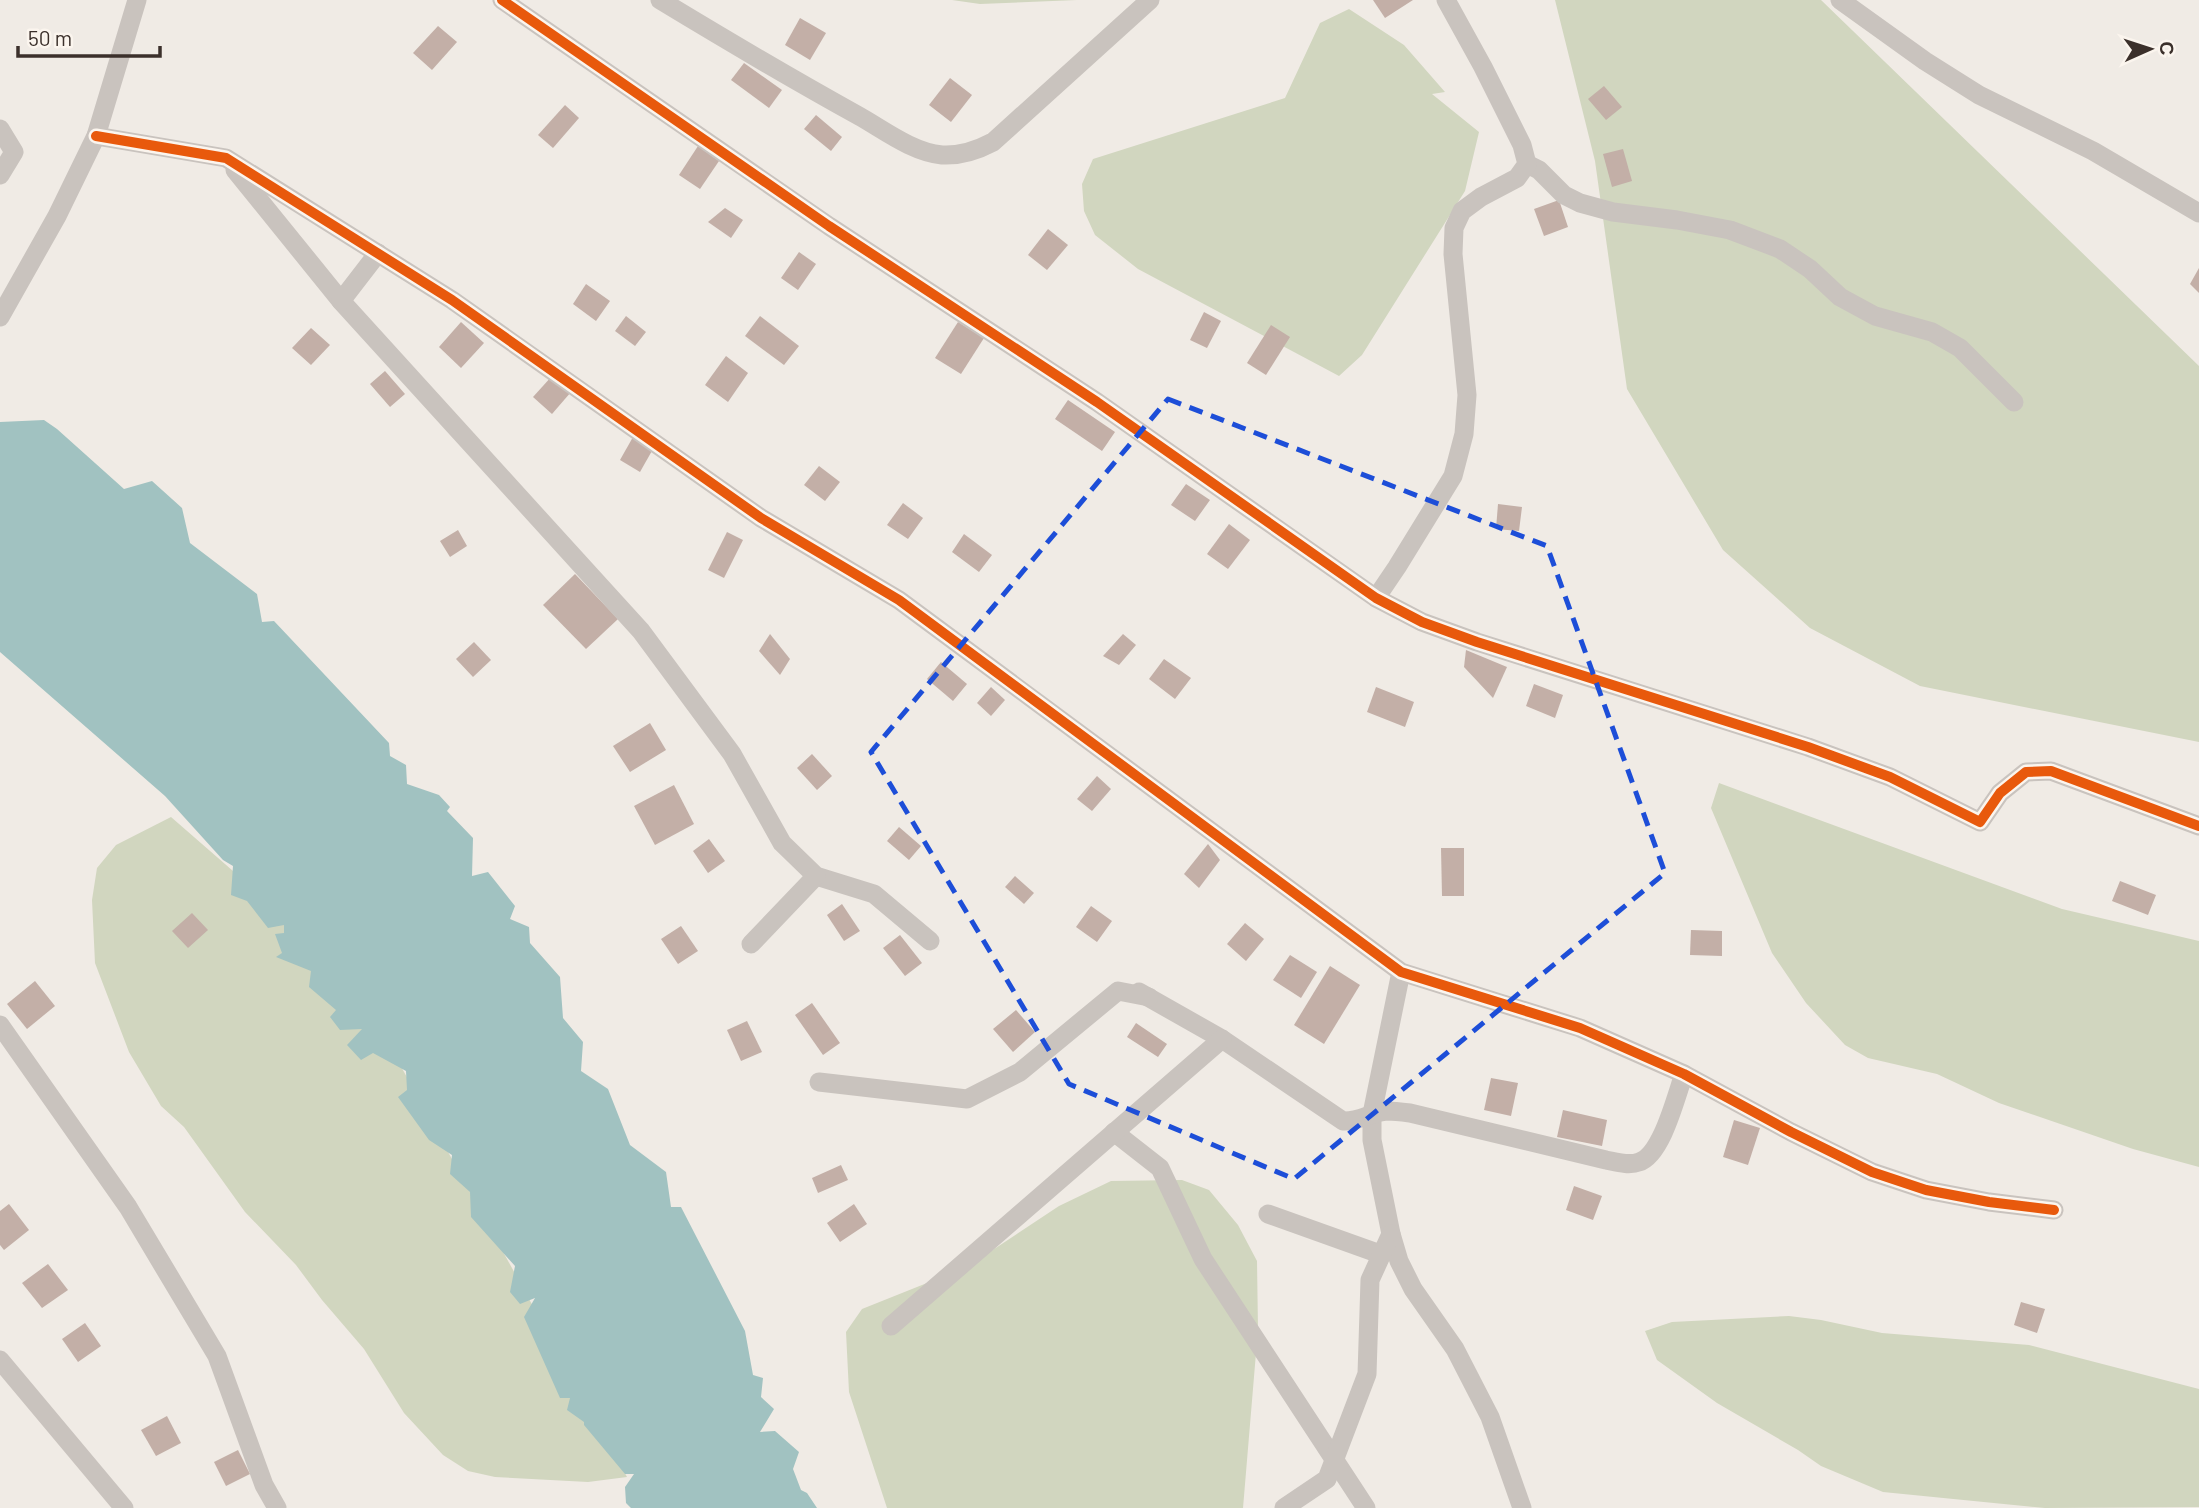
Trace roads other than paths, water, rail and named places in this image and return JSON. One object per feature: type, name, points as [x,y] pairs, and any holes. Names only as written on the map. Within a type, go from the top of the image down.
[{"type":"street","points":[[0,317],[57,216],[96,136],[137,0]]},
{"type":"street","points":[[502,0],[829,226],[1097,401],[1376,598],[1422,622],[1808,747],[1890,778],[1980,822],[2000,793],[2026,772],[2052,771],[2199,826]]},
{"type":"street","points":[[660,0],[779,72],[914,146],[942,155],[969,152],[993,142],[1150,0]]},
{"type":"street","points":[[1446,0],[1522,145],[1527,164],[1539,170],[1564,195],[1580,203],[1613,212],[1730,230],[1780,249],[1810,270],[1840,297],[1875,316],[1932,332],[1960,348],[2014,402]]},
{"type":"street","points":[[1840,0],[1924,61],[1979,95],[2093,150],[2199,213]]},
{"type":"street","points":[[0,129],[14,152],[0,175]]},
{"type":"street","points":[[96,136],[226,158],[452,300],[761,518],[899,600],[1401,972],[1580,1028],[1684,1074],[1872,1172],[1926,1189],[1989,1202],[2054,1210]]},
{"type":"street","points":[[226,158],[341,301],[641,631],[732,754],[782,843],[816,876],[874,894],[930,940]]},
{"type":"street","points":[[1376,598],[1398,567],[1453,475],[1464,434],[1467,395],[1453,254],[1454,228],[1462,211],[1481,197],[1517,178],[1527,164]]},
{"type":"street","points":[[341,301],[378,254]]},
{"type":"street","points":[[751,944],[816,876]]},
{"type":"street","points":[[1401,972],[1372,1114],[1372,1140],[1391,1234],[1399,1261],[1413,1289],[1455,1349],[1490,1417],[1522,1508]]},
{"type":"street","points":[[819,1082],[967,1099],[1020,1072],[1118,991],[1144,995],[1222,1039],[1343,1121],[1353,1122],[1387,1111],[1410,1113],[1606,1160],[1639,1163],[1651,1154],[1659,1142],[1684,1074]]},
{"type":"street","points":[[0,1025],[128,1207],[216,1356],[264,1485],[277,1508]]},
{"type":"street","points":[[891,1326],[1222,1039]]},
{"type":"street","points":[[1114,1132],[1160,1168],[1203,1259],[1366,1508]]},
{"type":"street","points":[[1268,1214],[1380,1254]]},
{"type":"street","points":[[1284,1508],[1327,1479],[1367,1374],[1370,1280],[1391,1234]]},
{"type":"street","points":[[0,1360],[124,1508]]},
{"type":"water","points":[[44,420],[124,489],[152,481],[182,508],[190,543],[257,594],[262,622],[274,621],[389,743],[390,756],[406,765],[407,784],[439,795],[450,807],[447,811],[473,838],[472,876],[488,872],[515,906],[510,919],[529,927],[530,943],[560,977],[563,1018],[583,1042],[581,1071],[608,1089],[630,1145],[666,1172],[671,1207],[681,1207],[745,1331],[753,1375],[763,1378],[761,1397],[774,1409],[760,1432],[775,1431],[799,1452],[793,1469],[801,1490],[807,1493],[817,1508],[631,1508],[626,1503],[625,1487],[634,1474],[625,1474],[584,1422],[567,1410],[570,1398],[560,1398],[524,1317],[535,1298],[520,1304],[510,1292],[515,1266],[471,1217],[470,1192],[450,1174],[452,1155],[429,1140],[398,1097],[407,1090],[406,1071],[373,1053],[361,1060],[347,1045],[362,1029],[340,1030],[330,1017],[336,1010],[309,987],[311,971],[276,957],[282,953],[275,934],[284,933],[284,925],[268,928],[247,901],[231,895],[233,866],[223,860],[165,796],[0,652],[0,422]]}]
